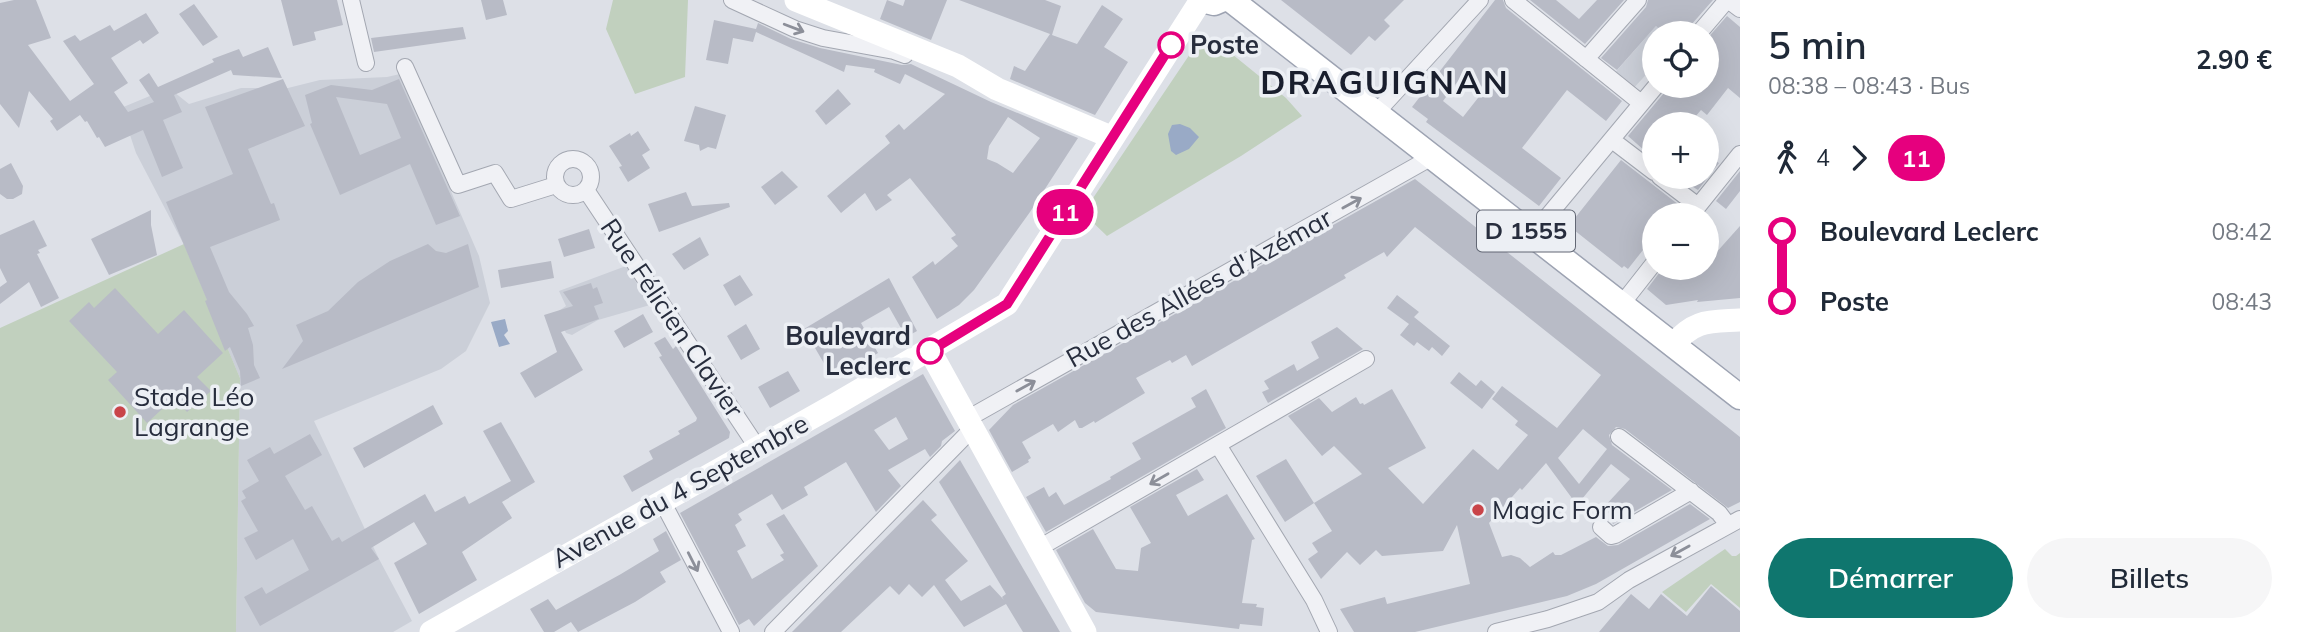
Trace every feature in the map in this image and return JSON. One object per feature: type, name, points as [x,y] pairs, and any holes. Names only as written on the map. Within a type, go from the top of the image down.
[{"type":"main road","points":[[796,0],[958,66],[993,87],[1111,137]]},
{"type":"main road","points":[[1202,0],[1214,3],[1221,0]]},
{"type":"main road","name":"Avenue du 4 Septembre","points":[[431,632],[930,351],[1007,304],[1111,137],[1202,0]]},
{"type":"main road","name":"D 1555","points":[[1231,0],[1740,397]]},
{"type":"main road","points":[[1673,345],[1686,330],[1702,323],[1740,320]]},
{"type":"main road","points":[[930,351],[1086,632]]},
{"type":"street","points":[[351,0],[366,63]]},
{"type":"street","points":[[732,0],[795,29],[823,38],[894,51],[966,80],[993,87]]},
{"type":"street","points":[[1376,113],[1480,0]]},
{"type":"street","points":[[1513,0],[1641,103]]},
{"type":"street","points":[[1586,58],[1638,0]]},
{"type":"street","points":[[1710,21],[1728,0],[1740,9]]},
{"type":"street","name":"Rue Félicien Clavier","points":[[405,67],[458,185],[495,173],[511,199],[556,185]]},
{"type":"street","points":[[1532,235],[1645,98]]},
{"type":"street","points":[[1612,140],[1642,163]]},
{"type":"street","points":[[1701,203],[1740,154]]},
{"type":"street","name":"Rue des Allées d'Azémar","points":[[773,632],[969,424],[1432,156]]},
{"type":"street","name":"Rue Félicien Clavier","points":[[568,160],[579,160],[591,173],[590,185],[581,193],[570,195],[556,185],[558,167],[568,160]]},
{"type":"street","points":[[1672,189],[1687,203]]},
{"type":"street","name":"Rue Félicien Clavier","points":[[586,190],[757,447]]},
{"type":"street","points":[[1621,305],[1642,278]]},
{"type":"street","points":[[1039,548],[1366,359]]},
{"type":"street","points":[[1496,632],[1552,626],[1598,602],[1729,519],[1619,437]]},
{"type":"street","points":[[1218,445],[1314,600],[1329,632]]},
{"type":"street","points":[[1601,527],[1611,536],[1615,535],[1691,491]]},
{"type":"street","points":[[662,501],[731,632]]},
{"type":"shaded area","points":[[1642,42],[1642,79],[1631,91],[1613,75]]},
{"type":"shaded area","points":[[400,74],[479,256],[490,303],[466,351],[441,369],[314,421],[379,559],[412,621],[393,632],[236,632],[240,378],[183,243],[136,153],[121,108],[169,88],[189,104],[241,88],[288,88],[320,80]]},
{"type":"shaded area","points":[[626,266],[650,305],[598,320],[572,335],[566,333],[557,312],[566,306],[559,291]]},
{"type":"green space","points":[[613,0],[688,0],[685,77],[635,94],[606,29]]},
{"type":"green space","points":[[1211,37],[1286,98],[1302,116],[1107,236],[1083,213],[1198,42]]},
{"type":"green space","name":"Stade Léo Lagrange","points":[[184,244],[240,378],[236,632],[0,632],[0,328]]},
{"type":"green space","points":[[1725,549],[1732,556],[1740,553],[1740,608],[1711,584],[1686,612],[1662,592]]},
{"type":"water","points":[[1180,124],[1190,128],[1199,137],[1189,149],[1176,155],[1171,151],[1168,134],[1172,125]]},
{"type":"water","points":[[505,319],[508,331],[504,335],[510,344],[499,347],[491,322]]},
{"type":"building","points":[[36,0],[51,38],[28,45],[70,101],[94,84],[63,41],[75,35],[80,41],[110,25],[114,31],[146,13],[159,33],[143,44],[140,40],[111,58],[128,83],[114,92],[128,112],[154,102],[139,80],[149,73],[158,87],[214,62],[212,59],[239,49],[243,57],[268,47],[282,78],[233,75],[231,70],[174,95],[182,112],[163,120],[183,168],[162,177],[143,130],[105,147],[80,115],[57,131],[50,121],[53,119],[29,91],[19,128],[0,104],[0,3]]},
{"type":"building","points":[[281,0],[337,0],[343,25],[314,32],[316,40],[293,46]]},
{"type":"building","points":[[481,0],[503,0],[507,15],[486,20]]},
{"type":"building","points":[[887,0],[903,6],[905,0],[947,0],[931,40],[880,19]]},
{"type":"building","points":[[959,0],[1045,0],[1061,6],[1052,35],[1077,44],[1102,5],[1123,19],[1104,47],[1128,62],[1095,115],[1010,79],[1014,66],[1025,71],[1050,34]]},
{"type":"building","points":[[1281,0],[1404,0],[1384,20],[1390,26],[1375,41],[1369,36],[1351,55]]},
{"type":"building","points":[[1495,0],[1503,0],[1506,8],[1622,101],[1606,121],[1567,90],[1522,148],[1561,178],[1539,206],[1426,122],[1428,119],[1412,107]],"holes":[[[1464,73],[1485,89],[1463,117],[1443,101]]]},
{"type":"building","points":[[1530,0],[1556,0],[1579,19],[1597,0],[1624,0],[1585,44]]},
{"type":"building","points":[[1648,0],[1713,0],[1695,21],[1642,21],[1642,42],[1617,70],[1601,58],[1646,7]]},
{"type":"building","points":[[194,4],[218,37],[203,46],[179,14]]},
{"type":"building","points":[[1727,16],[1740,27],[1740,98],[1728,88],[1709,112],[1648,112],[1660,98],[1719,98],[1719,25]]},
{"type":"building","points":[[714,20],[756,29],[758,23],[791,39],[820,48],[902,65],[911,64],[991,102],[1078,138],[1030,212],[974,290],[959,305],[937,319],[912,277],[933,261],[935,265],[958,246],[951,238],[956,235],[910,178],[887,195],[892,200],[876,211],[865,193],[841,213],[827,196],[890,143],[885,136],[899,124],[904,130],[945,94],[905,74],[900,84],[874,72],[875,69],[846,65],[844,72],[756,32],[753,42],[733,38],[728,64],[706,60]],"holes":[[[1008,117],[1040,138],[1013,173],[987,159],[989,146]]]},
{"type":"building","points":[[463,27],[466,39],[374,52],[371,38]]},
{"type":"building","points":[[283,79],[305,126],[248,149],[280,220],[210,247],[229,292],[254,326],[248,328],[253,345],[254,365],[260,378],[241,386],[240,371],[230,347],[225,351],[166,202],[233,174],[205,107]]},
{"type":"building","points":[[399,79],[460,216],[436,225],[410,164],[340,195],[310,124],[312,123],[305,95],[331,85],[372,90]],"holes":[[[336,97],[387,104],[401,138],[360,155]]]},
{"type":"building","points":[[838,89],[851,104],[826,125],[815,111]]},
{"type":"building","points":[[695,106],[726,115],[716,149],[708,147],[700,151],[699,145],[684,141]]},
{"type":"building","points":[[1642,119],[1642,148],[1628,136]]},
{"type":"building","points":[[638,131],[650,150],[642,155],[650,168],[628,182],[619,167],[622,166],[609,146]]},
{"type":"building","points":[[1621,160],[1642,176],[1642,189],[1658,189],[1676,203],[1642,203],[1642,251],[1628,269],[1624,266],[1622,268],[1574,230],[1576,228],[1571,223]]},
{"type":"building","points":[[11,163],[23,186],[22,194],[7,199],[0,194],[0,169]]},
{"type":"building","points":[[782,171],[798,187],[775,205],[761,187]]},
{"type":"building","points":[[1740,171],[1740,191],[1726,209],[1716,201]]},
{"type":"building","points":[[1415,179],[1740,437],[1740,502],[1728,508],[1625,429],[1616,427],[1609,435],[1612,445],[1672,490],[1613,524],[1615,519],[1603,508],[1630,479],[1611,464],[1577,505],[1546,463],[1489,523],[1502,557],[1511,555],[1520,558],[1530,567],[1553,552],[1555,555],[1561,555],[1596,537],[1608,546],[1618,545],[1690,504],[1710,519],[1596,584],[1567,596],[1415,632],[1354,632],[1340,609],[1385,597],[1387,604],[1470,584],[1457,525],[1443,551],[1382,556],[1376,550],[1360,565],[1347,552],[1321,579],[1308,559],[1318,552],[1312,543],[1332,531],[1314,503],[1362,474],[1334,446],[1322,456],[1288,416],[1319,398],[1332,412],[1356,397],[1360,404],[1364,405],[1392,389],[1426,448],[1388,468],[1423,504],[1473,449],[1498,470],[1528,435],[1515,425],[1518,421],[1492,399],[1502,386],[1557,428],[1601,375],[1415,227],[1387,257],[1384,252],[1344,275],[1346,278],[1192,366],[1186,355],[1172,363],[1170,360],[1136,378],[1145,393],[1095,423],[1094,421],[1079,428],[1075,420],[1058,432],[1053,424],[1022,442],[1031,458],[1012,472],[989,430],[1013,405]],"holes":[[[1583,429],[1607,449],[1579,484],[1558,458]]]},
{"type":"building","points":[[686,192],[692,206],[729,203],[730,207],[659,232],[648,204]]},
{"type":"building","points":[[151,210],[157,255],[109,275],[91,239]]},
{"type":"building","points":[[34,220],[47,246],[38,250],[40,253],[37,254],[59,298],[41,307],[29,282],[0,304],[0,287],[7,282],[0,268],[0,235]]},
{"type":"building","points":[[1740,226],[1740,298],[1666,305],[1647,289],[1654,280],[1719,280],[1719,249]]},
{"type":"building","points":[[589,229],[595,248],[564,257],[558,239]]},
{"type":"building","points":[[700,237],[709,255],[684,270],[672,254]]},
{"type":"building","points":[[428,244],[436,251],[446,253],[468,244],[479,287],[282,369],[303,341],[296,325],[328,311],[358,282],[390,261]]},
{"type":"building","points":[[551,261],[554,278],[501,288],[498,270]]},
{"type":"building","points":[[740,275],[753,295],[735,306],[723,285]]},
{"type":"building","points":[[889,278],[917,331],[906,337],[889,307],[861,323],[878,353],[844,373],[839,366],[829,372],[804,329]]},
{"type":"building","points":[[591,283],[593,289],[597,287],[603,303],[594,306],[599,319],[561,332],[583,370],[535,398],[520,373],[557,352],[544,315],[573,306],[563,292]]},
{"type":"building","points":[[115,288],[158,334],[184,310],[223,353],[197,377],[211,391],[187,412],[174,398],[147,423],[108,380],[117,372],[69,321],[89,302],[94,308]]},
{"type":"building","points":[[1397,295],[1419,312],[1414,317],[1450,346],[1442,356],[1432,347],[1429,351],[1417,342],[1414,346],[1400,335],[1409,324],[1387,308]]},
{"type":"building","points":[[643,314],[653,332],[624,348],[614,331]]},
{"type":"building","points":[[746,324],[760,349],[741,360],[727,336]]},
{"type":"building","points":[[1337,327],[1363,349],[1268,403],[1262,392],[1269,389],[1264,381],[1294,364],[1297,371],[1319,358],[1311,342]]},
{"type":"building","points":[[665,337],[673,349],[676,346],[730,432],[729,438],[632,492],[623,476],[653,459],[649,451],[680,434],[678,431],[697,418],[659,357],[662,356],[654,343]]},
{"type":"building","points":[[788,371],[800,391],[770,408],[758,387]]},
{"type":"building","points":[[1459,372],[1476,386],[1481,380],[1495,392],[1482,409],[1450,383]]},
{"type":"building","points":[[923,374],[955,431],[942,441],[941,446],[930,457],[925,449],[888,470],[901,486],[876,512],[846,462],[804,487],[808,495],[782,510],[772,494],[738,514],[742,520],[735,525],[746,546],[737,551],[752,579],[784,560],[780,555],[784,553],[766,524],[784,514],[818,566],[754,626],[749,619],[739,625],[680,513]],"holes":[[[896,417],[908,439],[889,450],[874,430]]]},
{"type":"building","points":[[1206,389],[1226,428],[1046,532],[1026,497],[1044,487],[1049,497],[1056,492],[1064,505],[1111,479],[1110,477],[1141,459],[1132,443],[1196,407],[1191,398]]},
{"type":"building","points":[[433,405],[443,424],[364,468],[353,448]]},
{"type":"building","points":[[501,422],[535,482],[502,502],[512,518],[462,552],[477,580],[419,614],[394,563],[427,544],[414,522],[371,548],[379,559],[260,626],[244,597],[262,587],[266,594],[309,570],[293,539],[256,560],[244,538],[258,531],[241,501],[246,498],[242,491],[259,481],[247,460],[270,447],[274,454],[310,434],[322,455],[285,476],[305,510],[312,506],[332,541],[339,537],[342,542],[425,494],[435,512],[465,496],[469,504],[511,481],[483,431]]},
{"type":"building","points":[[1286,459],[1314,503],[1285,522],[1256,476]]},
{"type":"building","points":[[960,460],[1060,632],[1023,632],[1006,604],[964,627],[934,585],[922,597],[909,584],[899,595],[890,586],[841,632],[792,632],[923,500],[937,515],[931,520],[968,561],[945,580],[961,601],[990,585],[1004,600],[1002,597],[1006,594],[939,482]]},
{"type":"building","points":[[1197,469],[1204,480],[1176,495],[1188,516],[1227,494],[1255,539],[1252,540],[1242,603],[1257,604],[1256,607],[1264,608],[1262,626],[1240,624],[1239,629],[1096,612],[1085,603],[1056,550],[1093,529],[1116,569],[1138,571],[1141,548],[1151,543],[1130,507]]},
{"type":"building","points":[[666,531],[681,560],[660,572],[666,582],[578,632],[571,622],[554,632],[544,632],[530,609],[548,599],[556,610],[621,574],[659,551],[653,539]]},
{"type":"building","points":[[1711,586],[1740,611],[1740,632],[1599,632],[1631,594],[1649,609],[1661,594],[1687,616]]},
{"type":"bus line","name":"11","points":[[930,351],[1007,304],[1171,45]]},
{"type":"place","name":"Poste","points":[[1171,45]]},
{"type":"place","name":"Boulevard Leclerc","points":[[930,351]]},
{"type":"place","name":"Stade Léo Lagrange","points":[[120,412]]},
{"type":"place","name":"Magic Form","points":[[1478,510]]},
{"type":"district","name":"DRAGUIGNAN","points":[[1385,82]]}]
